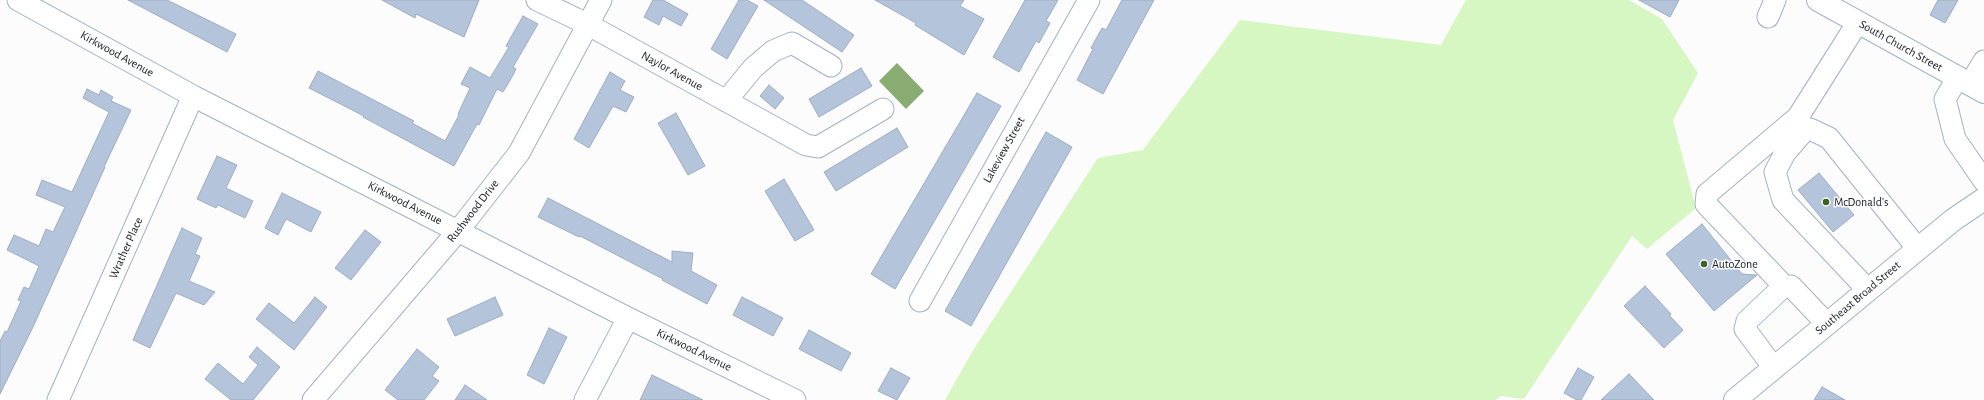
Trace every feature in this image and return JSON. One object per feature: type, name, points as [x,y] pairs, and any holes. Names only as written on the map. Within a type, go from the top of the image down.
[{"type":"main road","name":"South Church Street","points":[[1818,0],[1971,84]]},
{"type":"main road","name":"Southeast Broad Street","points":[[1735,400],[1918,249],[1984,199]]},
{"type":"street","name":"Kirkwood Avenue","points":[[18,0],[193,96],[628,318],[795,400]]},
{"type":"street","name":"Naylor Avenue","points":[[537,0],[587,24],[806,145],[818,147],[883,109]]},
{"type":"street","name":"Rushwood Drive","points":[[314,400],[458,231],[519,153],[601,0]]},
{"type":"street","name":"Lakeview Street","points":[[920,301],[1089,0]]},
{"type":"street","points":[[1858,22],[1775,172],[1784,200],[1868,290]]},
{"type":"street","points":[[726,101],[753,68],[773,51],[792,43],[831,66]]},
{"type":"street","points":[[1984,61],[1971,84],[1945,99],[1955,139],[1984,181]]},
{"type":"street","name":"Wrather Place","points":[[58,400],[193,96]]},
{"type":"street","points":[[1801,124],[1829,138],[1918,249]]},
{"type":"street","points":[[1784,286],[1706,204],[1707,194],[1801,124]]},
{"type":"street","points":[[1774,368],[1745,329],[1747,321],[1784,286],[1790,286],[1827,324]]},
{"type":"street","points":[[585,400],[628,318]]},
{"type":"shaded area","points":[[1466,0],[1629,0],[1662,19],[1698,73],[1673,120],[1696,208],[1647,249],[1632,236],[1524,399],[1501,396],[1495,400],[945,400],[972,352],[1098,158],[1143,150],[1240,20],[1441,45]]},
{"type":"shaded area","points":[[897,63],[924,91],[906,109],[879,81]]},
{"type":"building","points":[[128,0],[167,0],[236,34],[227,52]]},
{"type":"building","points":[[382,0],[479,0],[464,37],[416,14],[415,18]]},
{"type":"building","points":[[653,0],[663,0],[688,14],[681,26],[663,16],[659,25],[644,17]]},
{"type":"building","points":[[739,0],[747,0],[758,6],[727,59],[711,49]]},
{"type":"building","points":[[764,0],[802,0],[854,35],[842,52]]},
{"type":"building","points":[[875,0],[964,0],[960,6],[984,19],[964,55],[915,25],[916,23]]},
{"type":"building","points":[[1025,0],[1058,0],[1046,21],[1050,23],[1039,43],[1036,41],[1019,72],[993,57]]},
{"type":"building","points":[[1122,0],[1154,0],[1103,94],[1077,80],[1093,49],[1091,48],[1102,28],[1106,30]]},
{"type":"building","points":[[1639,0],[1679,0],[1670,17]]},
{"type":"building","points":[[1938,0],[1958,0],[1945,23],[1930,15]]},
{"type":"building","points":[[523,16],[538,24],[513,67],[516,69],[512,77],[503,92],[497,89],[479,125],[477,124],[454,166],[363,117],[364,116],[309,88],[318,71],[414,121],[412,123],[445,141],[459,115],[458,114],[470,88],[461,84],[470,67],[490,78],[509,47],[506,46]]},
{"type":"building","points":[[861,68],[872,86],[819,117],[809,99]]},
{"type":"building","points":[[610,72],[625,81],[620,90],[634,97],[626,112],[613,106],[589,148],[574,139]]},
{"type":"building","points":[[769,85],[784,98],[775,109],[760,96]]},
{"type":"building","points":[[87,89],[99,95],[101,90],[113,97],[111,101],[131,110],[33,327],[0,394],[0,341],[5,331],[7,332],[21,301],[18,300],[24,287],[29,289],[39,266],[7,250],[14,235],[39,246],[46,229],[53,232],[65,207],[36,195],[42,180],[72,192],[109,112],[83,98]]},
{"type":"building","points":[[977,93],[1001,106],[895,289],[871,274]]},
{"type":"building","points":[[676,113],[705,166],[688,175],[658,123]]},
{"type":"building","points":[[897,128],[908,147],[836,191],[824,172]]},
{"type":"building","points":[[1046,132],[1072,147],[971,326],[945,311]]},
{"type":"building","points":[[217,156],[237,165],[226,188],[253,201],[245,218],[218,205],[216,208],[197,199]]},
{"type":"building","name":"McDonald's","points":[[1819,173],[1854,215],[1833,232],[1798,190]]},
{"type":"building","points":[[784,179],[814,230],[795,241],[765,191]]},
{"type":"building","points":[[282,193],[321,212],[311,232],[286,219],[278,235],[265,228]]},
{"type":"building","points":[[548,198],[672,262],[672,251],[693,253],[691,271],[717,285],[707,304],[662,280],[663,279],[580,236],[579,237],[538,217]]},
{"type":"building","name":"AutoZone","points":[[1702,224],[1742,274],[1757,275],[1714,311],[1666,254]]},
{"type":"building","points":[[182,228],[202,238],[195,254],[200,256],[189,281],[215,292],[204,305],[176,293],[150,348],[133,340]]},
{"type":"building","points":[[365,230],[381,242],[351,280],[335,268]]},
{"type":"building","points":[[1645,286],[1671,314],[1669,315],[1683,330],[1664,348],[1624,306]]},
{"type":"building","points":[[315,297],[327,307],[294,350],[256,319],[269,303],[294,323]]},
{"type":"building","points":[[495,297],[503,315],[455,336],[447,319]]},
{"type":"building","points":[[742,297],[783,318],[773,336],[733,315]]},
{"type":"building","points":[[549,328],[567,337],[544,384],[527,375]]},
{"type":"building","points":[[809,330],[851,353],[841,371],[799,349]]},
{"type":"building","points":[[257,347],[280,367],[253,400],[231,400],[205,379],[218,363],[243,384],[258,365],[249,357]]},
{"type":"building","points":[[417,349],[439,367],[432,376],[439,381],[424,400],[398,400],[385,390]]},
{"type":"building","points":[[891,368],[910,378],[897,400],[878,391]]},
{"type":"building","points":[[1578,368],[1594,377],[1581,400],[1577,400],[1564,393]]},
{"type":"building","points":[[1629,374],[1654,400],[1601,400]]},
{"type":"building","points":[[652,375],[703,400],[640,400]]},
{"type":"building","points":[[465,385],[487,400],[455,400]]},
{"type":"building","points":[[1822,387],[1845,400],[1814,400]]},
{"type":"place","name":"McDonald's","points":[[1826,202]]},
{"type":"place","name":"AutoZone","points":[[1704,264]]}]
